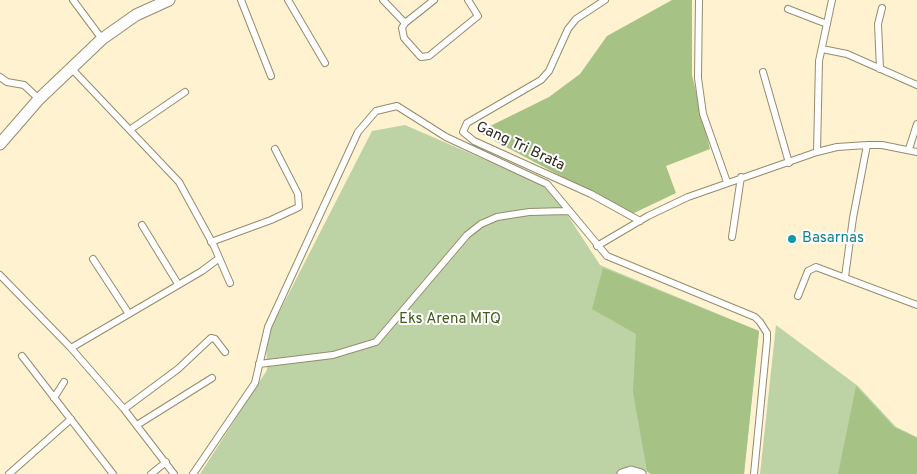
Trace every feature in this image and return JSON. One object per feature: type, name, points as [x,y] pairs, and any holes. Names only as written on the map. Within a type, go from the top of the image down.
[{"type":"highway","points":[[0,144],[39,98],[102,40],[136,15],[166,0]]},
{"type":"street","points":[[73,0],[102,40]]},
{"type":"street","points":[[241,0],[271,76]]},
{"type":"street","points":[[288,0],[325,63]]},
{"type":"street","points":[[383,0],[405,22]]},
{"type":"street","points":[[434,0],[405,22],[402,28],[404,38],[417,54],[424,58],[478,16],[468,0]]},
{"type":"street","name":"Gang Tri Brata","points":[[605,0],[576,19],[568,29],[549,71],[541,80],[467,123],[463,132],[474,141],[591,194],[640,221]]},
{"type":"street","points":[[699,0],[698,78],[703,114],[727,182]]},
{"type":"street","points":[[817,152],[819,61],[832,0]]},
{"type":"street","points":[[880,69],[878,24],[882,8]]},
{"type":"street","points":[[788,9],[827,24]]},
{"type":"street","points":[[822,49],[847,54],[917,85]]},
{"type":"street","points":[[72,68],[179,182],[211,242],[230,283]]},
{"type":"street","points":[[763,72],[789,163]]},
{"type":"street","points":[[0,77],[7,82],[24,85],[39,98]]},
{"type":"street","points":[[131,130],[185,92]]},
{"type":"street","points":[[193,474],[255,383],[268,327],[358,132],[378,109],[400,107],[446,137],[540,180],[552,189],[568,211],[607,256],[754,317],[764,327],[767,340],[754,474]]},
{"type":"street","points":[[909,150],[917,124]]},
{"type":"street","points":[[597,246],[640,221],[688,197],[817,152],[837,147],[867,145],[917,152]]},
{"type":"street","points":[[846,277],[853,218],[867,145]]},
{"type":"street","points":[[211,242],[271,220],[299,207],[298,194],[275,148]]},
{"type":"street","points":[[732,237],[741,177]]},
{"type":"street","points":[[259,364],[333,355],[376,342],[467,236],[481,224],[497,217],[529,212],[568,211]]},
{"type":"street","points":[[142,225],[178,284]]},
{"type":"street","points":[[93,259],[129,314]]},
{"type":"street","points":[[71,348],[202,271],[218,259]]},
{"type":"street","points":[[798,296],[811,268],[816,267],[917,306]]},
{"type":"street","points":[[0,275],[71,348],[124,409],[174,474]]},
{"type":"street","points":[[124,409],[178,370],[211,338],[214,339],[224,352]]},
{"type":"street","points":[[22,356],[113,474]]},
{"type":"street","points":[[137,425],[212,378]]},
{"type":"street","points":[[54,398],[64,382]]},
{"type":"street","points":[[9,474],[70,420]]},
{"type":"street","points":[[151,474],[166,462]]},
{"type":"street","points":[[622,474],[631,471],[641,474]]},
{"type":"green space","points":[[672,0],[692,0],[692,75],[710,149],[666,166],[676,193],[632,214],[478,132],[549,97],[580,74],[607,36]]},
{"type":"green space","name":"Eks Arena MTQ","points":[[405,125],[550,188],[600,265],[759,331],[744,474],[651,474],[635,467],[617,474],[200,474],[267,370],[266,338],[372,131]]},
{"type":"green space","points":[[603,268],[759,331],[744,474],[651,474],[647,471],[633,392],[636,334],[592,309]]},
{"type":"green space","points":[[776,325],[858,386],[896,427],[917,437],[917,474],[760,474]]},
{"type":"green space","points":[[856,386],[894,427],[917,438],[917,474],[838,474]]},
{"type":"place","name":"Basarnas","points":[[792,239]]}]
